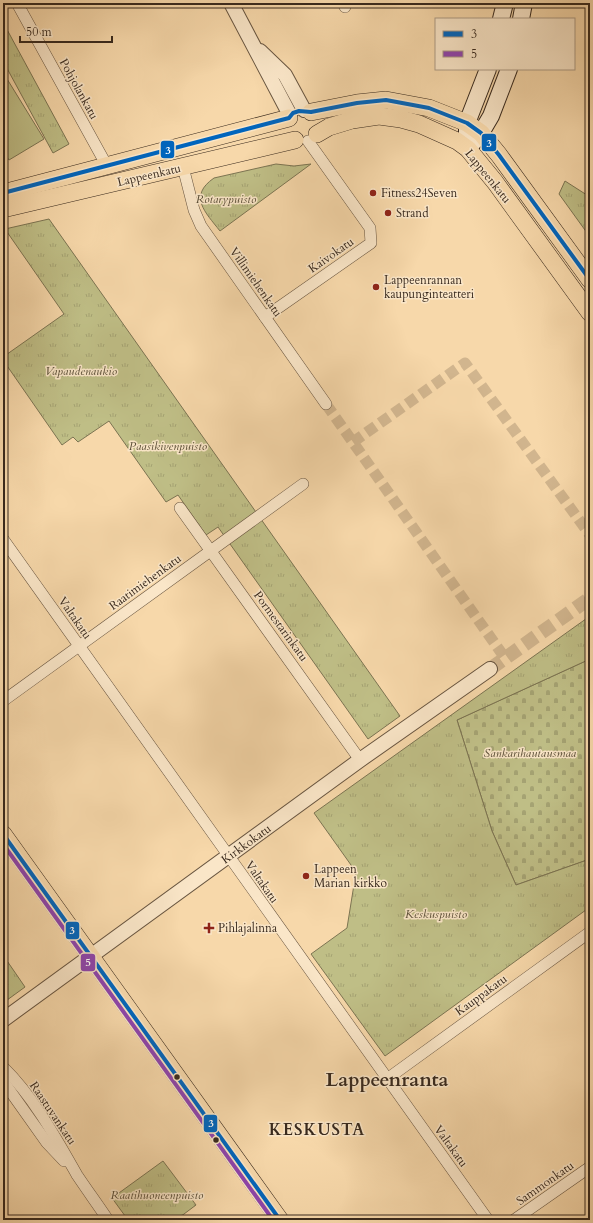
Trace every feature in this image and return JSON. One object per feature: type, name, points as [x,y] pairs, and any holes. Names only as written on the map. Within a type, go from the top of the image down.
[{"type":"main road","points":[[501,18],[505,3]]},
{"type":"main road","points":[[521,18],[524,3]]},
{"type":"main road","points":[[468,149],[467,123],[488,70]]},
{"type":"main road","points":[[468,149],[481,134],[491,116],[509,70]]},
{"type":"main road","name":"Lappeenkatu","points":[[3,193],[299,114],[357,103],[386,100],[429,108],[467,123],[481,134],[508,166],[590,280]]},
{"type":"main road","points":[[299,114],[315,116],[318,122],[319,128],[307,138],[290,136],[288,130],[287,124],[299,114]]},
{"type":"main road","name":"Lappeenkatu","points":[[3,209],[307,138],[329,127],[352,120],[380,116],[402,119],[419,124],[457,141],[468,149],[495,182],[590,313]]},
{"type":"main road","points":[[3,834],[280,1220]]},
{"type":"street","name":"Pohjolankatu","points":[[17,3],[107,166]]},
{"type":"street","points":[[231,3],[253,44],[285,75],[299,114]]},
{"type":"street","name":"Kaivokatu","points":[[265,318],[371,243],[370,228],[307,138]]},
{"type":"street","name":"Villimiehenkatu","points":[[182,167],[194,210],[201,226],[326,404]]},
{"type":"street","name":"Raatimiehenkatu","points":[[3,701],[303,484]]},
{"type":"street","name":"Pormestarinkatu","points":[[180,508],[360,760]]},
{"type":"street","name":"Valtakatu","points":[[3,539],[228,857],[488,1220]]},
{"type":"street","name":"Kirkkokatu","points":[[3,1020],[360,760],[490,669]]},
{"type":"street","name":"Kauppakatu","points":[[387,1079],[590,932]]},
{"type":"street","name":"Raastuvankatu","points":[[3,1066],[14,1077],[55,1136],[78,1176],[108,1220]]},
{"type":"street","name":"Raastuvankatu","points":[[3,1081],[47,1143],[78,1176]]},
{"type":"street","name":"Sammonkatu","points":[[514,1220],[590,1167]]},
{"type":"green space","points":[[4,24],[69,144],[53,153],[3,61]]},
{"type":"green space","points":[[4,74],[44,139],[9,160],[3,151]]},
{"type":"green space","name":"Rotarypuisto","points":[[276,164],[294,166],[311,164],[220,231],[205,211],[202,204],[202,191],[206,185],[214,178]]},
{"type":"green space","points":[[565,181],[590,197],[590,237],[559,194]]},
{"type":"green space","points":[[49,219],[400,716],[368,739],[218,527],[206,535],[178,495],[166,502],[109,421],[78,442],[73,437],[62,445],[3,360],[3,357],[64,314],[5,229]]},
{"type":"green space","name":"Keskuspuisto","points":[[590,616],[590,659],[457,720],[492,831],[516,885],[590,859],[590,907],[385,1056],[311,954],[347,928],[356,872],[314,813]]},
{"type":"green space","name":"Sankarihautausmaa","points":[[590,659],[590,859],[516,885],[492,831],[457,720]]},
{"type":"green space","points":[[3,955],[25,987],[3,1003]]},
{"type":"green space","name":"Raatihuoneenpuisto","points":[[163,1161],[196,1205],[176,1220],[128,1220],[112,1198]]},
{"type":"tunnel","points":[[353,442],[465,363],[590,535]]},
{"type":"tunnel","points":[[326,404],[505,658]]},
{"type":"tunnel","points":[[490,669],[590,598]]},
{"type":"transit line","name":"3","points":[[3,193],[289,118],[293,113],[299,111],[311,112],[357,103],[386,100],[429,108],[467,123],[481,133],[499,155],[590,280]]},
{"type":"transit line","name":"3","points":[[3,834],[280,1220]]},
{"type":"transit line","name":"5","points":[[3,844],[273,1220]]},
{"type":"place","name":"Fitness24Seven","points":[[373,193]]},
{"type":"place","name":"Strand","points":[[388,213]]},
{"type":"place","name":"Lappeenrannan kaupunginteatteri","points":[[376,287]]},
{"type":"place","name":"Lappeen Marian kirkko","points":[[306,876]]},
{"type":"place","name":"Pihlajalinna","points":[[209,928]]},
{"type":"district","name":"Lappeenranta","points":[[387,1079]]},
{"type":"district","name":"KESKUSTA","points":[[317,1130]]},
{"type":"park label","name":"Vapaudenaukio","points":[[81,371]]},
{"type":"park label","name":"Paasikivenpuisto","points":[[168,446]]}]
